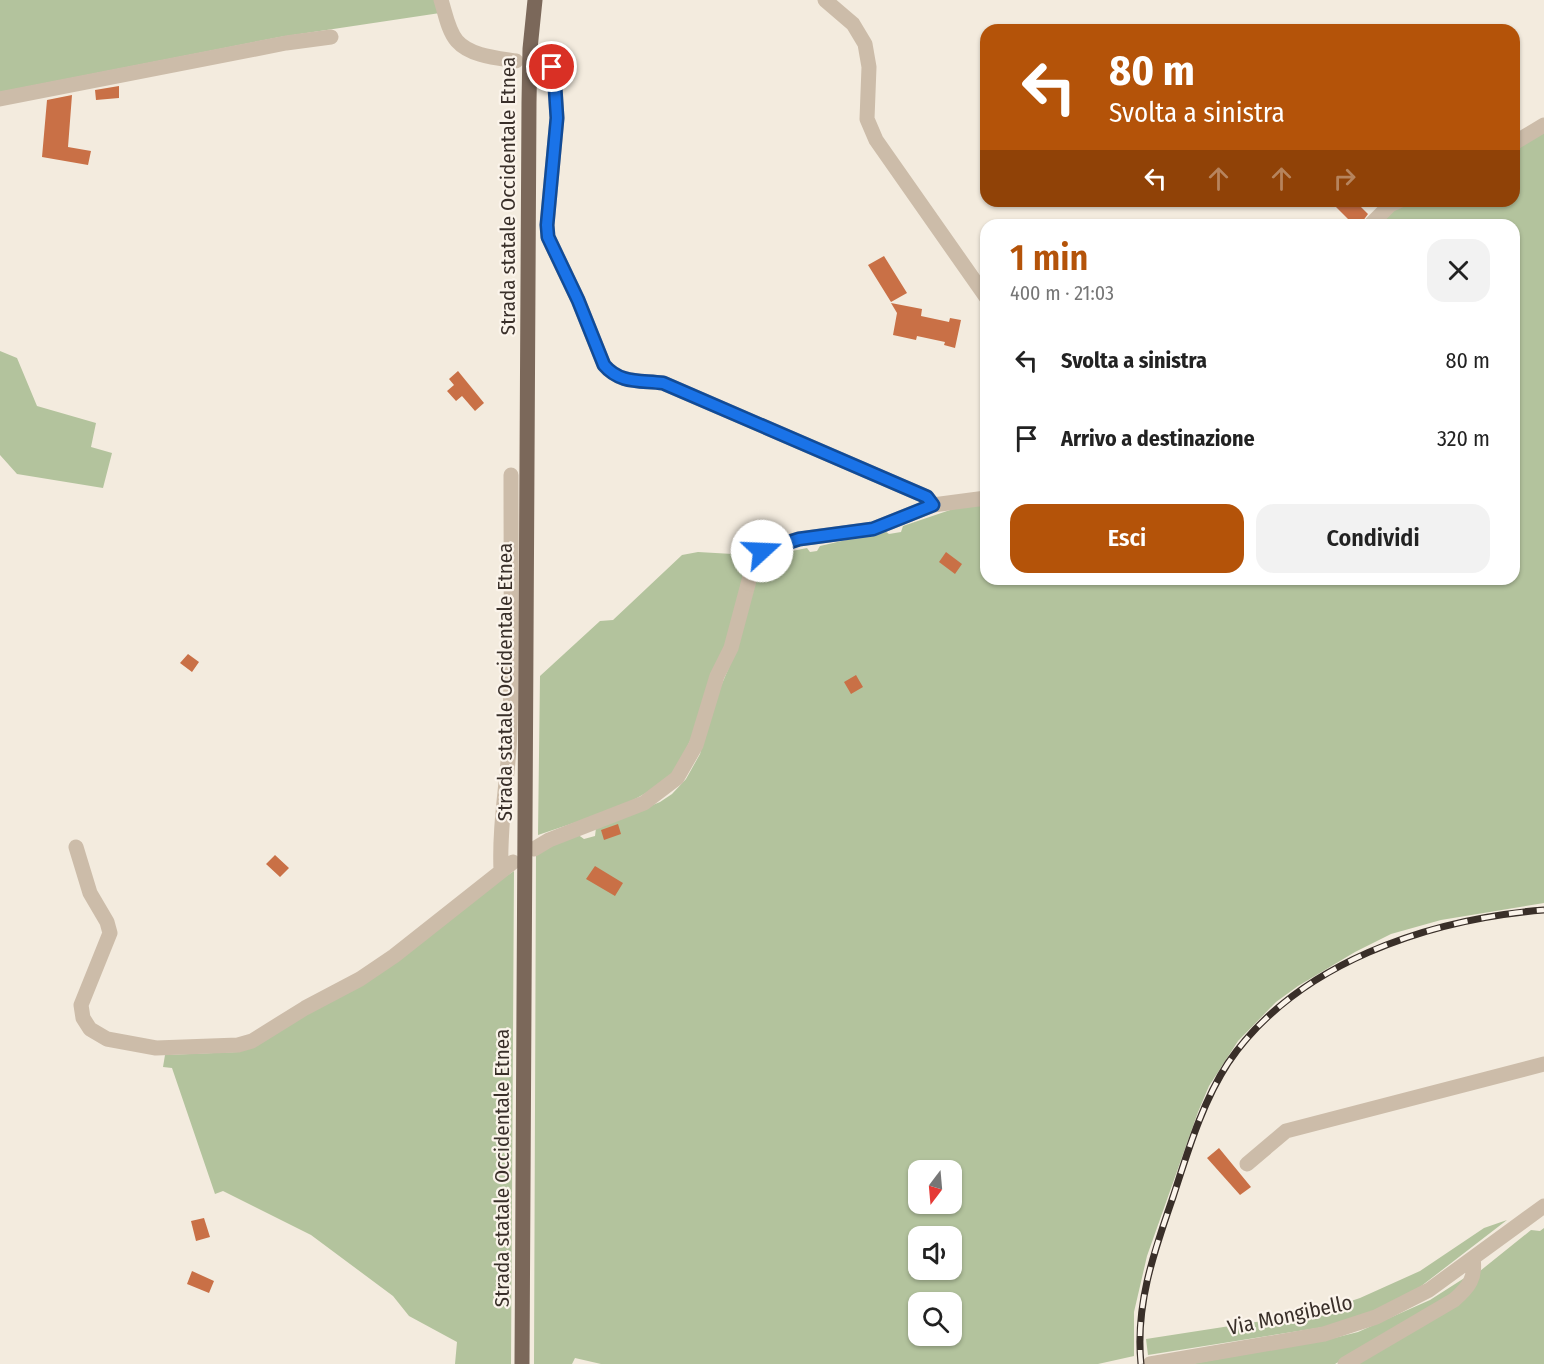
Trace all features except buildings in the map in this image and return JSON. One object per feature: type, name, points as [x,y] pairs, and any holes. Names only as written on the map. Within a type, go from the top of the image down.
[{"type":"main road","name":"Strada statale Occidentale Etnea","points":[[522,1364],[529,114],[530,49],[534,0]]},
{"type":"street","points":[[441,0],[455,40],[464,48],[516,61]]},
{"type":"street","points":[[825,0],[853,24],[865,44],[868,67],[867,119],[876,140],[980,288]]},
{"type":"street","points":[[0,99],[286,43],[331,37]]},
{"type":"street","points":[[539,62],[552,67],[554,72],[557,118],[547,225],[548,237],[578,300],[604,365],[611,373],[632,381],[663,383],[927,497],[933,505]]},
{"type":"street","points":[[1520,139],[1544,125]]},
{"type":"street","points":[[1376,219],[1388,207]]},
{"type":"street","points":[[76,847],[90,892],[111,933],[81,1005],[83,1018],[90,1029],[107,1039],[156,1048],[238,1045],[252,1041],[305,1008],[360,979],[394,956],[507,866],[499,840],[510,734],[511,475]]},
{"type":"street","points":[[534,849],[549,840],[644,803],[677,778],[696,745],[717,676],[736,634],[755,558],[762,551],[799,539],[873,529],[933,505],[980,499]]},
{"type":"street","points":[[1247,1164],[1286,1131],[1544,1064]]},
{"type":"street","name":"Via Mongibello","points":[[1153,1363],[1314,1336],[1376,1317],[1429,1290],[1544,1206]]},
{"type":"street","points":[[1345,1364],[1454,1300],[1467,1288],[1475,1272],[1473,1258]]},
{"type":"green space","points":[[0,0],[436,0],[440,13],[280,37],[0,92]]},
{"type":"green space","points":[[1544,129],[1544,903],[1441,920],[1391,934],[1355,952],[1298,986],[1276,1002],[1238,1041],[1209,1086],[1147,1256],[1134,1312],[1134,1356],[1098,1364],[601,1364],[575,1358],[572,1364],[534,1364],[536,854],[577,834],[584,839],[595,836],[596,828],[660,802],[672,794],[686,779],[700,754],[715,700],[730,665],[762,557],[807,548],[810,552],[817,551],[820,546],[885,531],[889,534],[901,532],[903,526],[953,509],[980,505],[980,585],[1520,585],[1520,219],[1383,219],[1397,207],[1520,207],[1520,145]]},
{"type":"green space","points":[[0,351],[17,358],[37,406],[96,423],[91,447],[112,453],[103,488],[17,474],[0,455]]},
{"type":"green space","points":[[698,552],[750,555],[733,633],[691,739],[675,771],[660,785],[621,807],[538,835],[540,676],[600,621],[613,620],[682,555]]},
{"type":"green space","points":[[514,871],[511,1364],[455,1364],[457,1342],[409,1316],[393,1296],[311,1235],[223,1191],[215,1194],[172,1068],[163,1067],[165,1055],[238,1052]]},
{"type":"green space","points":[[1507,1220],[1420,1287],[1374,1311],[1324,1327],[1148,1355],[1146,1339],[1315,1313],[1360,1298],[1420,1271],[1484,1228]]},
{"type":"green space","points":[[1544,1228],[1544,1364],[1356,1364],[1455,1304],[1480,1271],[1531,1230],[1540,1231]]},
{"type":"green space","points":[[1466,1277],[1452,1296],[1335,1364],[1191,1364],[1326,1340],[1358,1332],[1430,1300]]},
{"type":"railway","points":[[1141,1364],[1143,1300],[1159,1238],[1190,1145],[1219,1078],[1256,1028],[1290,998],[1328,973],[1368,952],[1411,936],[1456,924],[1500,915],[1544,910]]},
{"type":"route","points":[[552,67],[557,118],[547,225],[548,237],[578,300],[604,365],[611,373],[622,379],[663,383],[927,497],[933,505],[873,529],[799,539],[762,551]]}]
